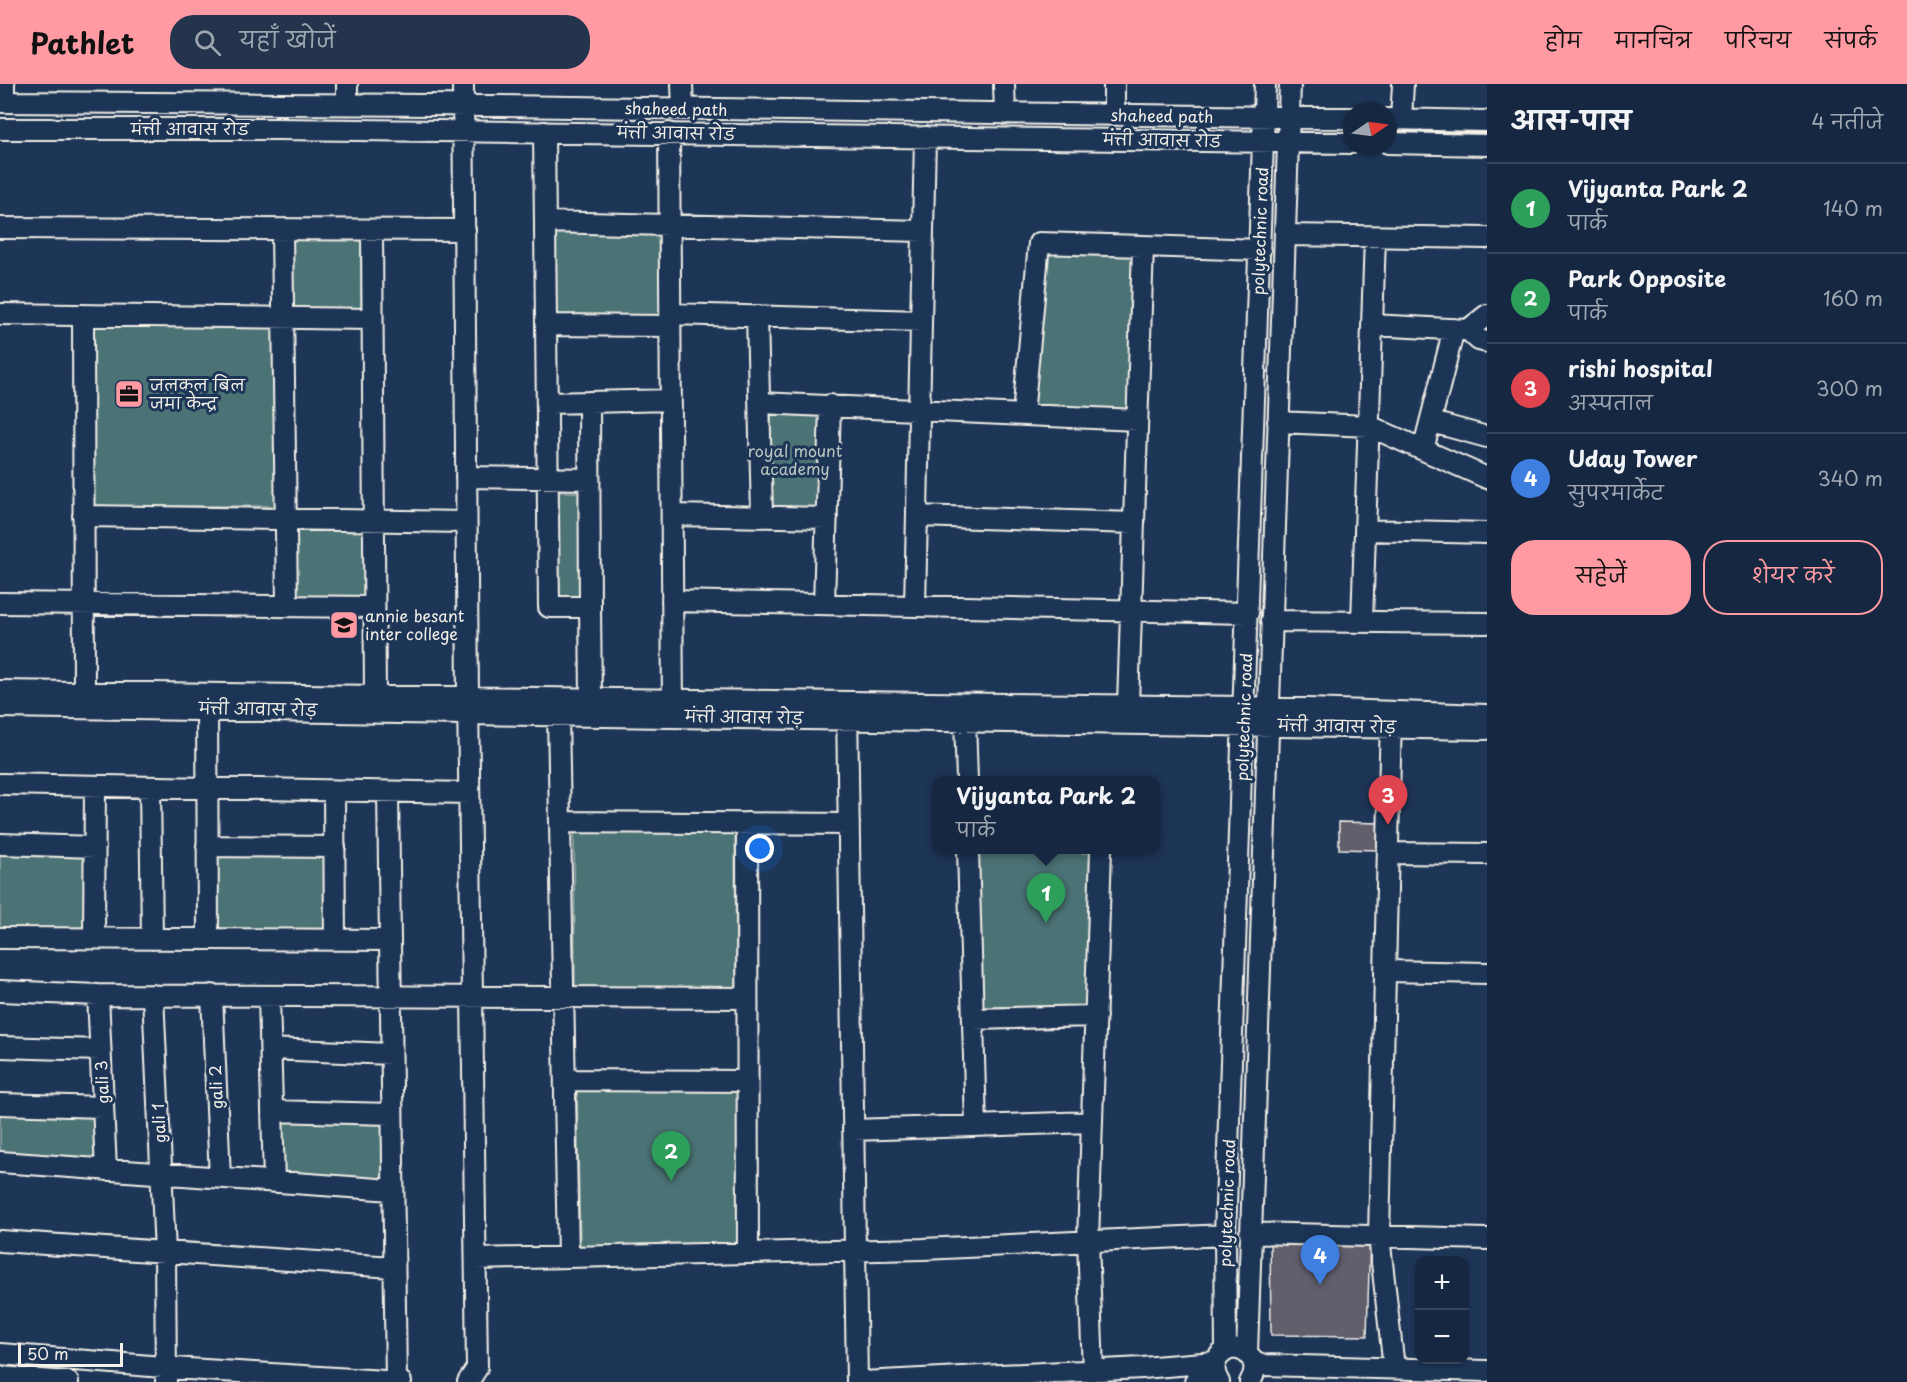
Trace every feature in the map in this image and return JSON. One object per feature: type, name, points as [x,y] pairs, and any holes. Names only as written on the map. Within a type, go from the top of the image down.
[{"type":"street","points":[[347,84],[347,105]]},
{"type":"street","points":[[463,84],[477,1368],[468,1382]]},
{"type":"street","points":[[682,84],[683,109]]},
{"type":"street","points":[[1004,84],[1005,114]]},
{"type":"street","points":[[1114,84],[1114,115]]},
{"type":"street","name":"polytechnic road","points":[[1219,1368],[1248,613],[1265,84]]},
{"type":"street","points":[[1250,1382],[1254,1376],[1255,1360],[1250,1233],[1290,84]]},
{"type":"street","points":[[1397,110],[1403,84]]},
{"type":"street","name":"shaheed path","points":[[3,96],[347,105],[1343,118]]},
{"type":"street","points":[[1397,119],[1487,121]]},
{"type":"street","name":"मंत्ती आवास रोड","points":[[0,129],[669,133],[1343,143]]},
{"type":"street","points":[[544,132],[549,607],[590,607]]},
{"type":"street","points":[[0,691],[84,692],[207,701],[375,695],[468,704],[591,698],[673,707],[669,133]]},
{"type":"street","points":[[915,606],[926,137]]},
{"type":"street","points":[[1397,143],[1487,144]]},
{"type":"street","points":[[545,222],[923,231]]},
{"type":"street","points":[[0,228],[465,230]]},
{"type":"street","points":[[282,230],[287,606]]},
{"type":"street","points":[[372,231],[375,695]]},
{"type":"street","points":[[1285,235],[1487,238]]},
{"type":"street","points":[[1362,622],[1375,237]]},
{"type":"street","points":[[1023,415],[1039,243],[1260,250]]},
{"type":"street","points":[[1128,705],[1143,246]]},
{"type":"street","points":[[0,314],[372,319]]},
{"type":"street","points":[[83,315],[84,692]]},
{"type":"street","points":[[1423,450],[1461,329],[1487,315]]},
{"type":"street","points":[[546,325],[757,316],[921,321]]},
{"type":"street","points":[[757,316],[762,516]]},
{"type":"street","points":[[1372,326],[1461,329],[1487,342]]},
{"type":"street","points":[[547,403],[671,400]]},
{"type":"street","points":[[589,402],[591,698]]},
{"type":"street","points":[[759,403],[1137,420]]},
{"type":"street","points":[[824,604],[830,405]]},
{"type":"street","points":[[1278,422],[1369,426],[1487,478]]},
{"type":"street","points":[[1432,422],[1487,437]]},
{"type":"street","points":[[466,477],[589,479]]},
{"type":"street","points":[[672,515],[827,518]]},
{"type":"street","points":[[83,516],[466,522]]},
{"type":"street","points":[[916,516],[1134,523]]},
{"type":"street","points":[[1365,530],[1487,532]]},
{"type":"street","points":[[672,601],[1248,613]]},
{"type":"street","points":[[0,603],[374,606]]},
{"type":"street","points":[[1271,621],[1487,623]]},
{"type":"street","points":[[207,701],[208,939]]},
{"type":"street","name":"मंत्ती आवास रोड़","points":[[0,707],[207,701],[468,704],[558,714],[673,707],[967,711],[1391,719],[1487,729]]},
{"type":"street","points":[[966,776],[967,711],[1128,705],[1244,716]]},
{"type":"street","points":[[847,710],[856,1382]]},
{"type":"street","points":[[558,714],[568,1257]]},
{"type":"street","points":[[1394,1368],[1379,1236],[1391,719],[1487,715]]},
{"type":"street","points":[[0,784],[469,794]]},
{"type":"street","points":[[94,938],[95,786]]},
{"type":"street","points":[[150,787],[152,939]]},
{"type":"street","points":[[334,791],[335,939]]},
{"type":"street","points":[[388,792],[396,1382]]},
{"type":"street","points":[[560,822],[849,824]]},
{"type":"street","points":[[747,823],[748,1253]]},
{"type":"street","points":[[0,844],[94,847]]},
{"type":"street","points":[[207,846],[335,846]]},
{"type":"street","points":[[1388,853],[1487,854]]},
{"type":"street","points":[[968,854],[976,1126]]},
{"type":"street","points":[[1093,1371],[1088,1241],[1101,854]]},
{"type":"street","points":[[0,938],[390,940]]},
{"type":"street","points":[[1385,971],[1487,973]]},
{"type":"street","points":[[0,991],[153,995],[747,998]]},
{"type":"street","name":"gali 3","points":[[98,994],[106,1170]]},
{"type":"street","name":"gali 1","points":[[153,995],[165,1252],[166,1375]]},
{"type":"street","name":"gali 2","points":[[212,995],[220,1178]]},
{"type":"street","points":[[269,996],[274,1182]]},
{"type":"street","points":[[973,1019],[1096,1016]]},
{"type":"street","points":[[0,1047],[100,1050]]},
{"type":"street","points":[[271,1049],[391,1054]]},
{"type":"street","points":[[565,1080],[747,1081]]},
{"type":"street","points":[[0,1104],[103,1107]]},
{"type":"street","points":[[272,1111],[391,1114]]},
{"type":"street","points":[[853,1130],[1092,1122]]},
{"type":"street","points":[[0,1162],[392,1190]]},
{"type":"street","points":[[1250,1233],[1487,1239]]},
{"type":"street","points":[[476,1259],[854,1251],[1225,1235]]},
{"type":"street","points":[[0,1240],[393,1267]]},
{"type":"street","points":[[1195,1382],[1219,1368],[1233,1348],[1255,1360],[1487,1371]]},
{"type":"street","points":[[0,1354],[69,1360],[166,1375],[401,1382]]},
{"type":"street","points":[[60,1382],[69,1360]]},
{"type":"street","points":[[69,1360],[75,1382]]},
{"type":"street","points":[[862,1382],[1093,1371],[1219,1368]]},
{"type":"street","points":[[0,1377],[68,1382]]},
{"type":"green space","points":[[553,231],[662,232],[662,320],[552,318]]},
{"type":"green space","points":[[290,238],[361,239],[361,309],[289,308]]},
{"type":"green space","points":[[1047,252],[1134,255],[1131,409],[1034,405]]},
{"type":"green space","points":[[92,326],[275,326],[276,506],[93,506]]},
{"type":"green space","name":"royal mount academy","points":[[771,412],[820,412],[820,508],[771,508]]},
{"type":"green space","points":[[555,492],[584,492],[584,601],[554,600]]},
{"type":"green space","points":[[296,526],[367,527],[367,598],[295,597]]},
{"type":"green space","points":[[735,830],[736,988],[575,988],[574,831]]},
{"type":"green space","points":[[0,852],[88,854],[87,931],[0,930]]},
{"type":"green space","points":[[979,854],[1091,854],[1088,1006],[980,1007]]},
{"type":"green space","points":[[216,856],[327,856],[327,932],[216,931]]},
{"type":"green space","points":[[737,1087],[740,1246],[580,1248],[577,1089]]},
{"type":"green space","points":[[0,1111],[97,1114],[98,1162],[0,1154]]},
{"type":"green space","points":[[282,1120],[384,1122],[385,1180],[284,1174]]},
{"type":"building","points":[[1339,822],[1380,823],[1379,850],[1339,849]]},
{"type":"building","points":[[1270,1234],[1370,1236],[1367,1336],[1271,1335]]},
{"type":"place","name":"जलकल बिल जमा केन्द्र","points":[[129,394]]},
{"type":"place","name":"annie besant inter college","points":[[344,625]]},
{"type":"place","name":"rishi hospital","points":[[1388,825]]},
{"type":"place","name":"Vijyanta Park 2","points":[[1046,923]]},
{"type":"place","name":"Park Opposite","points":[[671,1181]]},
{"type":"place","name":"Uday Tower","points":[[1320,1285]]}]
